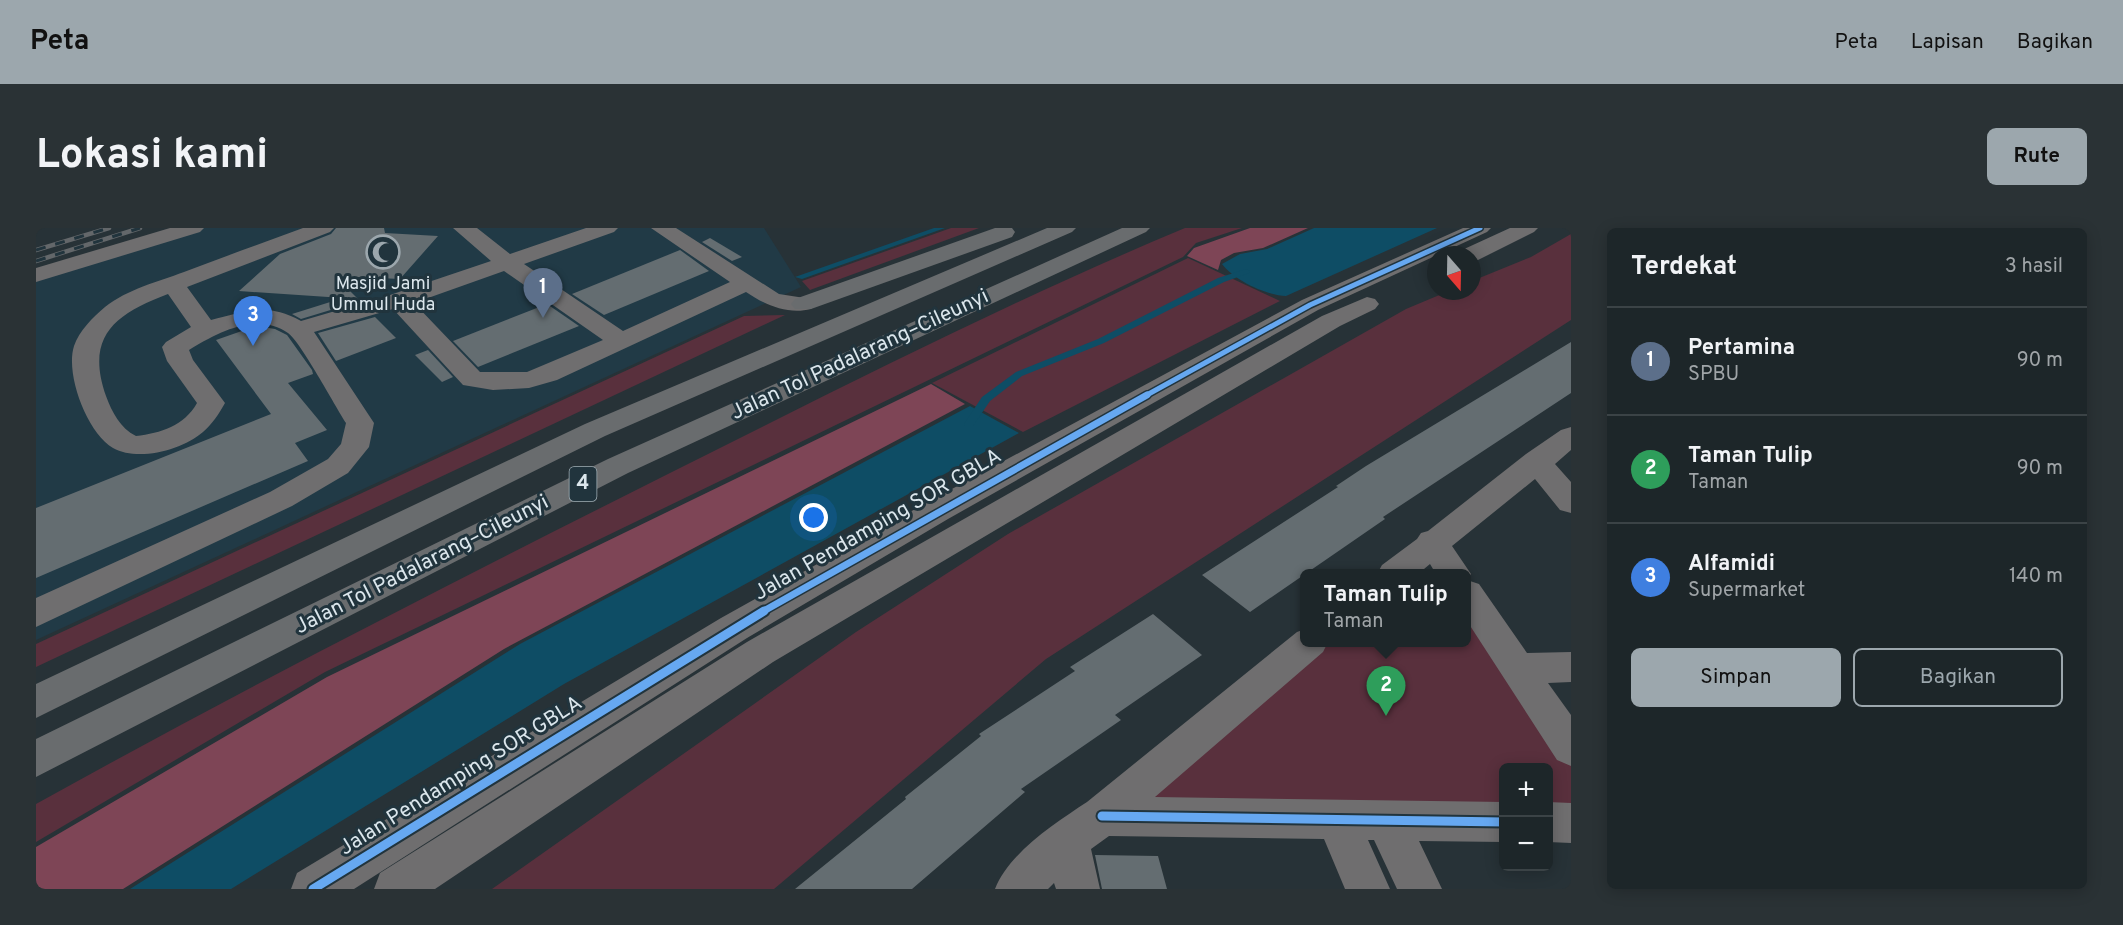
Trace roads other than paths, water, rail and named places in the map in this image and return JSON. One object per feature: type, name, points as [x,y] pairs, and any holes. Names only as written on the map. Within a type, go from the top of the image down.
[{"type":"highway","points":[[803,304],[1016,228]]},
{"type":"highway","name":"Jalan Tol Padalarang–Cileunyi","points":[[36,702],[595,430],[1065,228]]},
{"type":"highway","name":"Jalan Tol Padalarang–Cileunyi","points":[[36,759],[618,466],[1138,228]]},
{"type":"street","points":[[36,275],[194,228]]},
{"type":"street","points":[[36,613],[281,499],[338,466],[355,447],[360,423],[299,328],[278,318],[258,315],[206,329],[176,347],[180,361],[211,403],[205,416],[194,426],[166,441],[131,446],[117,437],[101,416],[94,401],[86,371],[87,345],[116,310],[135,298],[172,282],[323,228]]},
{"type":"street","points":[[464,228],[507,263],[623,342]]},
{"type":"street","points":[[299,328],[398,300],[606,228]]},
{"type":"street","points":[[662,228],[773,300],[803,304]]},
{"type":"street","name":"Jalan Pendamping SOR GBLA","points":[[313,889],[734,628],[937,511],[1310,305],[1480,228]]},
{"type":"street","points":[[1481,250],[1527,228]]},
{"type":"street","points":[[396,889],[760,652],[1331,321],[1427,275]]},
{"type":"street","points":[[172,282],[206,329]]},
{"type":"street","points":[[398,300],[472,379],[494,382],[529,380],[623,342],[746,284]]},
{"type":"street","points":[[1399,569],[1432,541],[1571,436]]},
{"type":"street","points":[[1536,461],[1571,502]]},
{"type":"street","points":[[937,511],[968,531]]},
{"type":"street","points":[[1432,541],[1451,569]]},
{"type":"street","points":[[1471,599],[1571,748]]},
{"type":"street","points":[[1017,889],[1067,840],[1102,816],[1304,647]]},
{"type":"street","points":[[1517,668],[1571,667]]},
{"type":"street","points":[[1102,816],[1499,822]]},
{"type":"street","points":[[1337,819],[1368,889]]},
{"type":"street","points":[[1386,820],[1420,889]]},
{"type":"street","points":[[1553,822],[1571,823]]},
{"type":"street","points":[[1067,840],[1078,889]]},
{"type":"water","points":[[1314,228],[1437,228],[1286,296],[1251,286],[1222,264],[1240,254],[1267,249]]},
{"type":"water","points":[[970,406],[1019,433],[564,684],[231,889],[130,889],[520,644]]},
{"type":"waterway","points":[[799,277],[941,228]]},
{"type":"waterway","points":[[969,424],[986,399],[1019,374],[1101,341],[1221,280],[1246,271]]},
{"type":"railway","points":[[36,250],[109,228]]},
{"type":"railway","points":[[36,261],[140,228]]},
{"type":"place","name":"Masjid Jami Ummul Huda","points":[[383,252]]},
{"type":"place","name":"Pertamina","points":[[543,318]]},
{"type":"place","name":"Alfamidi","points":[[253,346]]},
{"type":"place","name":"Taman Tulip","points":[[1386,716]]}]
